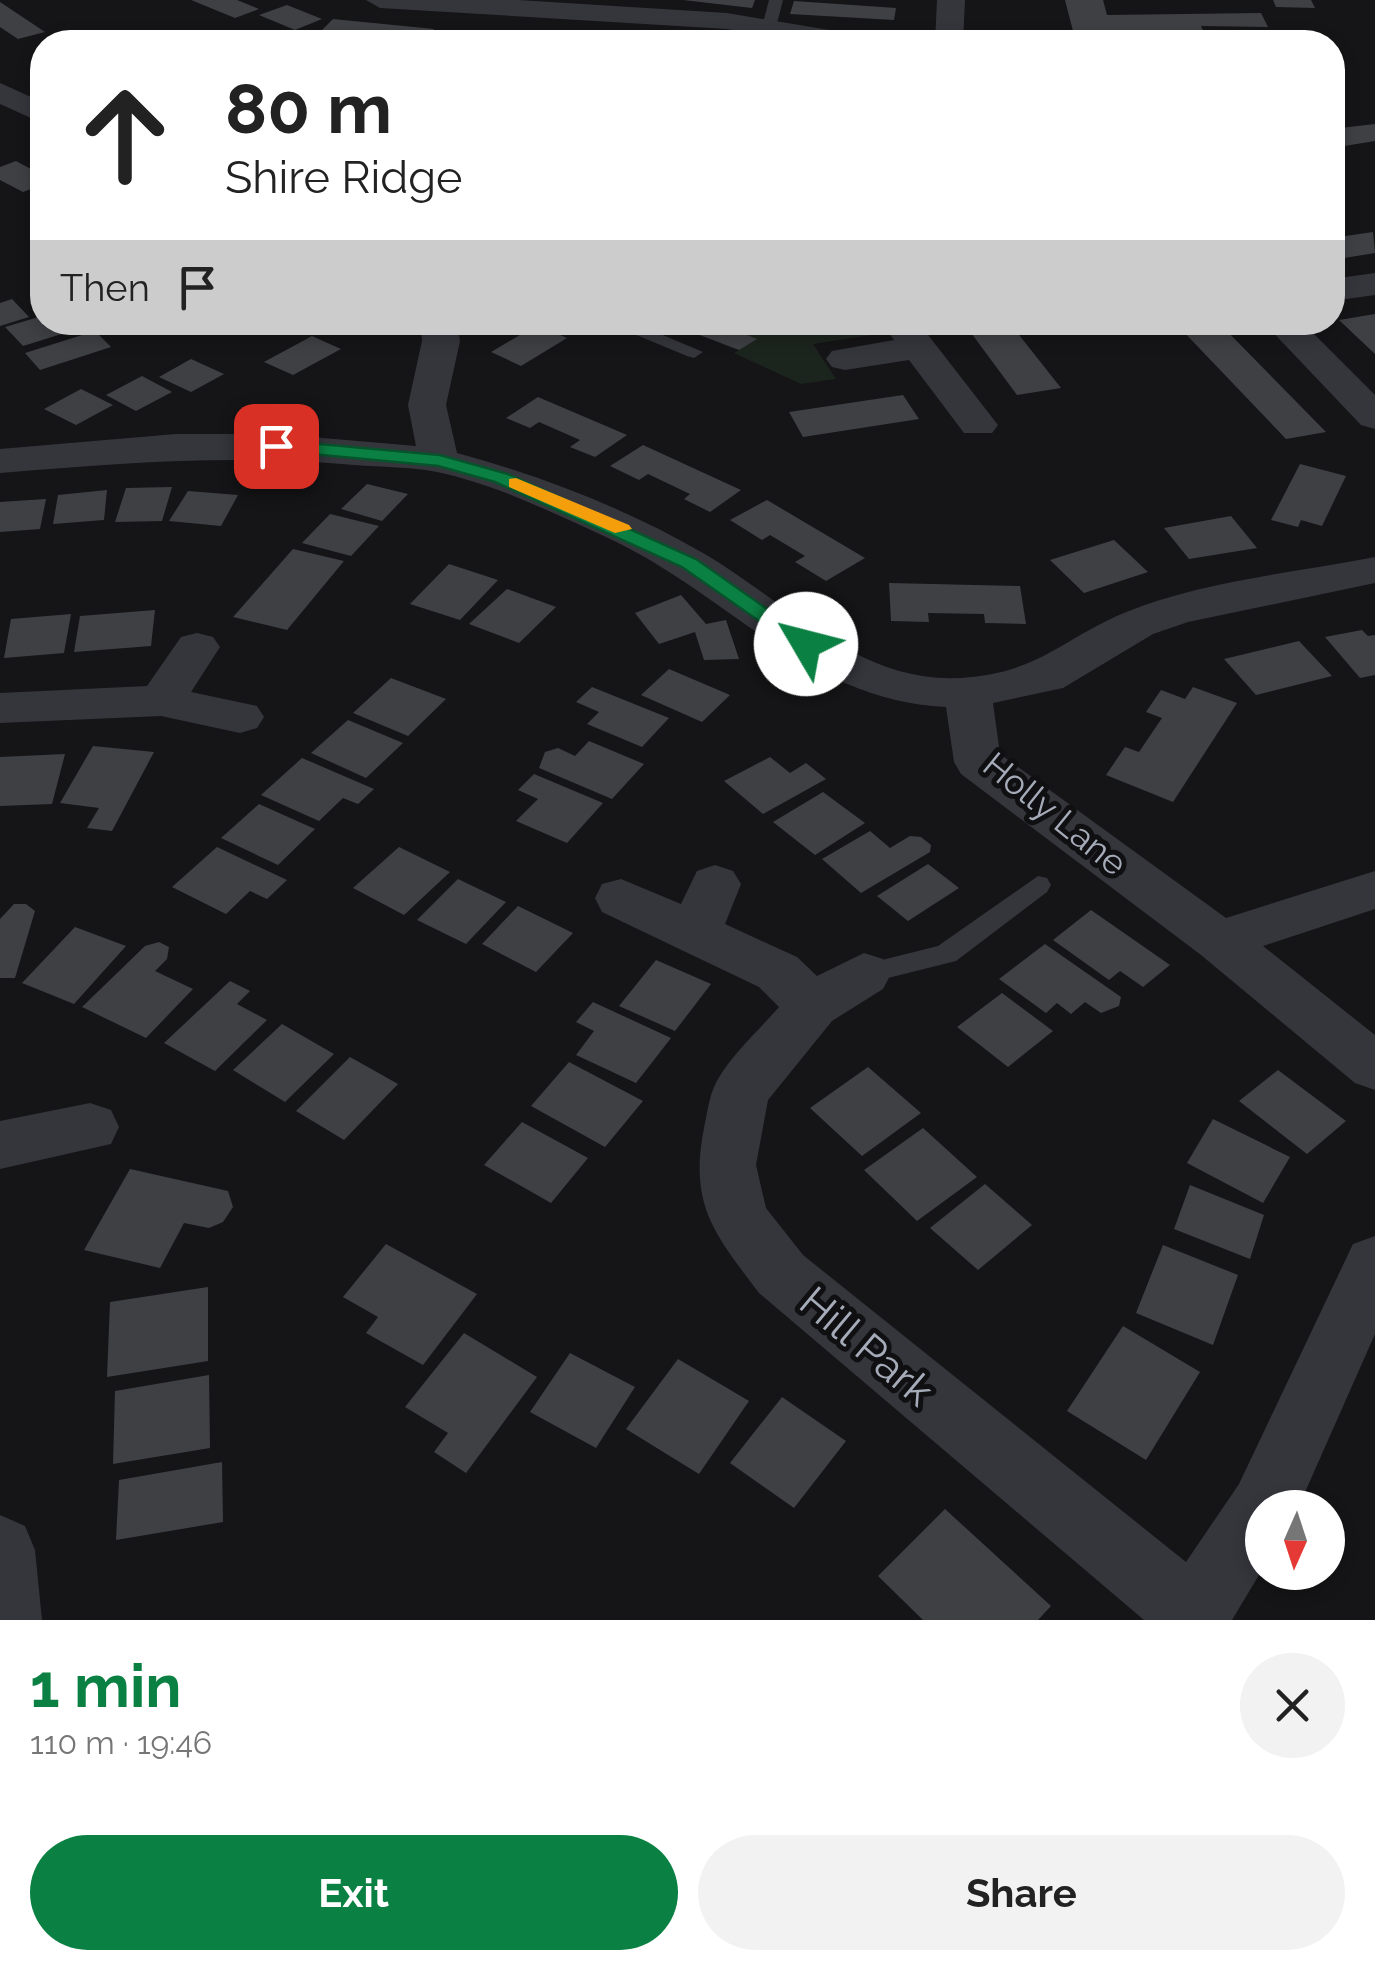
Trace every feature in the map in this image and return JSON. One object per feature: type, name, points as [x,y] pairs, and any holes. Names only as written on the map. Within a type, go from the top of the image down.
[{"type":"street","points":[[380,0],[509,10],[773,13],[816,30]]},
{"type":"street","points":[[949,30],[950,0]]},
{"type":"street","points":[[500,30],[509,10]]},
{"type":"street","points":[[0,92],[30,108]]},
{"type":"street","points":[[1345,288],[1375,284]]},
{"type":"street","points":[[440,460],[427,405],[449,335]]},
{"type":"street","points":[[845,359],[908,335],[978,425]]},
{"type":"street","points":[[1294,335],[1375,417]]},
{"type":"street","points":[[0,461],[176,446],[276,446],[440,460],[556,499],[689,563],[834,664],[880,682],[969,692],[1047,677],[1137,624],[1178,610],[1375,570]]},
{"type":"street","points":[[161,702],[197,647]]},
{"type":"street","name":"Holly Lane","points":[[969,692],[970,727],[978,762],[1220,941],[1375,1067]]},
{"type":"street","points":[[0,708],[161,702],[240,717]]},
{"type":"street","points":[[1220,941],[1296,912],[1375,890]]},
{"type":"street","points":[[621,898],[705,908],[778,972],[838,989]]},
{"type":"street","name":"Hill Park","points":[[838,989],[740,1092],[726,1165],[738,1218],[780,1274],[1192,1618],[1245,1536]]},
{"type":"street","points":[[0,1145],[90,1127]]},
{"type":"street","name":"Hill Park","points":[[1272,1490],[1367,1303]]},
{"type":"street","points":[[0,1550],[6,1620]]},
{"type":"lane","points":[[649,335],[694,352]]},
{"type":"lane","points":[[838,989],[946,954],[1038,885]]},
{"type":"shaded area","points":[[746,335],[872,335],[813,344],[836,379],[801,384],[734,353],[756,339]]},
{"type":"building","points":[[191,0],[237,0],[259,9],[235,18]]},
{"type":"building","points":[[683,0],[755,0],[752,8]]},
{"type":"building","points":[[1065,0],[1103,0],[1107,15],[1261,13],[1268,27],[1201,26],[1203,30],[1073,30]]},
{"type":"building","points":[[1273,0],[1311,0],[1315,8],[1276,7]]},
{"type":"building","points":[[794,1],[896,8],[894,20],[790,14]]},
{"type":"building","points":[[0,2],[42,30],[30,30],[30,36],[18,39],[0,27]]},
{"type":"building","points":[[287,5],[322,19],[295,30],[259,15]]},
{"type":"building","points":[[333,19],[434,29],[433,30],[322,30]]},
{"type":"building","points":[[1375,124],[1375,141],[1345,146],[1345,127]]},
{"type":"building","points":[[16,161],[30,169],[30,189],[23,192],[0,180],[0,167]]},
{"type":"building","points":[[1373,232],[1375,253],[1345,258],[1345,236]]},
{"type":"building","points":[[12,299],[29,317],[0,326],[0,303]]},
{"type":"building","points":[[1375,314],[1375,354],[1345,326],[1345,319]]},
{"type":"building","points":[[30,320],[30,335],[58,335],[23,346],[5,327]]},
{"type":"building","points":[[82,335],[99,335],[111,347],[40,370],[25,353]]},
{"type":"building","points":[[520,335],[567,338],[521,366],[491,352]]},
{"type":"building","points":[[700,335],[747,335],[757,339],[739,350]]},
{"type":"building","points":[[973,335],[1019,335],[1061,388],[1017,395]]},
{"type":"building","points":[[1187,335],[1231,335],[1326,432],[1286,439]]},
{"type":"building","points":[[312,336],[341,349],[293,375],[264,362]]},
{"type":"building","points":[[191,359],[224,374],[191,392],[159,377]]},
{"type":"building","points":[[142,376],[172,392],[136,411],[106,395]]},
{"type":"building","points":[[81,389],[113,405],[76,425],[44,409]]},
{"type":"building","points":[[903,395],[919,419],[803,437],[789,412]]},
{"type":"building","points":[[538,397],[627,435],[595,457],[570,447],[580,440],[539,422],[530,428],[506,418]]},
{"type":"building","points":[[643,445],[741,490],[710,512],[684,499],[690,494],[648,474],[639,480],[610,466]]},
{"type":"building","points":[[1300,464],[1346,476],[1322,526],[1301,520],[1298,527],[1271,520]]},
{"type":"building","points":[[367,484],[408,494],[382,521],[341,509]]},
{"type":"building","points":[[172,487],[162,521],[115,522],[126,488]]},
{"type":"building","points":[[107,490],[104,520],[53,524],[58,495]]},
{"type":"building","points":[[188,491],[238,495],[221,526],[169,521]]},
{"type":"building","points":[[46,499],[40,529],[0,532],[0,502]]},
{"type":"building","points":[[767,500],[865,558],[826,581],[795,562],[805,556],[770,535],[762,540],[730,520]]},
{"type":"building","points":[[330,514],[379,526],[351,556],[302,543]]},
{"type":"building","points":[[1231,516],[1257,548],[1189,559],[1164,528]]},
{"type":"building","points":[[1114,540],[1148,572],[1084,593],[1050,560]]},
{"type":"building","points":[[293,549],[344,561],[287,630],[233,617]]},
{"type":"building","points":[[449,564],[498,580],[460,620],[410,604]]},
{"type":"building","points":[[889,583],[1020,586],[1026,624],[985,623],[984,614],[928,613],[929,622],[891,621]]},
{"type":"building","points":[[507,589],[556,607],[519,643],[469,624]]},
{"type":"building","points":[[681,595],[706,624],[726,620],[739,659],[704,660],[695,632],[659,644],[635,613]]},
{"type":"building","points":[[155,610],[151,646],[74,652],[80,616]]},
{"type":"building","points":[[71,614],[64,653],[4,658],[11,619]]},
{"type":"building","points":[[1362,630],[1368,636],[1375,635],[1375,675],[1360,678],[1325,637]]},
{"type":"building","points":[[1299,641],[1332,676],[1256,695],[1224,659]]},
{"type":"building","points":[[669,669],[730,695],[702,722],[641,695]]},
{"type":"building","points":[[391,678],[446,699],[408,736],[353,713]]},
{"type":"building","points":[[592,687],[669,718],[642,747],[587,724],[599,712],[576,702]]},
{"type":"building","points":[[1193,687],[1237,703],[1173,802],[1106,775],[1125,747],[1139,752],[1162,718],[1146,712],[1161,690],[1185,699]]},
{"type":"building","points":[[348,720],[403,743],[366,778],[311,753]]},
{"type":"building","points":[[589,741],[644,764],[612,799],[539,768],[545,752],[558,748],[575,756]]},
{"type":"building","points":[[93,746],[154,752],[112,831],[87,828],[99,808],[60,803]]},
{"type":"building","points":[[65,754],[52,804],[0,806],[0,757]]},
{"type":"building","points":[[770,757],[790,773],[806,763],[826,779],[763,814],[724,781]]},
{"type":"building","points":[[302,758],[374,789],[358,804],[343,798],[319,821],[261,795]]},
{"type":"building","points":[[534,774],[603,803],[567,843],[516,821],[538,799],[518,790]]},
{"type":"building","points":[[823,792],[865,823],[815,855],[773,822]]},
{"type":"building","points":[[259,804],[315,829],[278,865],[221,838]]},
{"type":"building","points":[[870,831],[890,848],[910,836],[921,837],[931,845],[930,852],[861,893],[822,859]]},
{"type":"building","points":[[217,847],[287,880],[267,899],[250,891],[226,914],[172,887]]},
{"type":"building","points":[[399,847],[450,872],[404,915],[353,888]]},
{"type":"building","points":[[928,864],[959,888],[908,921],[877,896]]},
{"type":"building","points":[[458,879],[506,902],[466,944],[417,920]]},
{"type":"building","points":[[14,904],[26,904],[35,911],[15,978],[0,978],[0,919]]},
{"type":"building","points":[[518,906],[573,933],[536,972],[482,944]]},
{"type":"building","points":[[1091,910],[1170,965],[1143,987],[1120,971],[1109,980],[1053,940]]},
{"type":"building","points":[[75,927],[126,946],[74,1004],[22,983]]},
{"type":"building","points":[[159,942],[169,947],[167,959],[155,971],[193,989],[146,1038],[82,1007],[145,946]]},
{"type":"building","points":[[1045,944],[1121,997],[1119,1006],[1101,1013],[1085,1002],[1071,1014],[1057,1003],[1046,1013],[999,979]]},
{"type":"building","points":[[656,960],[711,984],[675,1031],[619,1006]]},
{"type":"building","points":[[230,981],[250,991],[237,1004],[267,1020],[215,1071],[164,1043]]},
{"type":"building","points":[[1002,993],[1053,1031],[1008,1067],[957,1027]]},
{"type":"building","points":[[593,1002],[671,1038],[636,1083],[576,1055],[594,1031],[576,1022]]},
{"type":"building","points":[[282,1024],[334,1054],[285,1102],[233,1070]]},
{"type":"building","points":[[350,1057],[398,1084],[344,1140],[296,1111]]},
{"type":"building","points":[[569,1062],[643,1101],[605,1147],[531,1106]]},
{"type":"building","points":[[868,1067],[921,1113],[862,1156],[810,1108]]},
{"type":"building","points":[[1278,1070],[1346,1121],[1307,1154],[1239,1101]]},
{"type":"building","points":[[1213,1119],[1290,1157],[1263,1203],[1187,1163]]},
{"type":"building","points":[[522,1122],[588,1158],[551,1203],[484,1165]]},
{"type":"building","points":[[923,1128],[977,1177],[917,1221],[864,1170]]},
{"type":"building","points":[[130,1169],[228,1191],[233,1207],[223,1222],[209,1228],[184,1223],[160,1268],[84,1250]]},
{"type":"building","points":[[985,1184],[1032,1225],[978,1270],[930,1228]]},
{"type":"building","points":[[1190,1185],[1264,1215],[1250,1259],[1174,1229]]},
{"type":"building","points":[[386,1244],[477,1294],[423,1365],[366,1333],[378,1317],[343,1297]]},
{"type":"building","points":[[1163,1245],[1238,1275],[1213,1345],[1136,1313]]},
{"type":"building","points":[[208,1287],[208,1361],[107,1377],[110,1302]]},
{"type":"building","points":[[1123,1326],[1200,1372],[1146,1460],[1067,1411]]},
{"type":"building","points":[[464,1333],[537,1377],[466,1473],[434,1452],[448,1433],[405,1407]]},
{"type":"building","points":[[570,1353],[635,1387],[596,1448],[530,1412]]},
{"type":"building","points":[[678,1359],[749,1401],[699,1474],[626,1429]]},
{"type":"building","points":[[209,1375],[210,1448],[113,1464],[115,1391]]},
{"type":"building","points":[[782,1397],[846,1441],[794,1508],[730,1463]]},
{"type":"building","points":[[222,1462],[223,1522],[116,1540],[119,1480]]},
{"type":"building","points":[[945,1509],[1051,1606],[1038,1620],[923,1620],[878,1576]]},
{"type":"slow traffic","points":[[516,483],[622,529]]},
{"type":"route","points":[[276,446],[440,460],[502,478],[623,529],[689,563],[806,644]]}]
